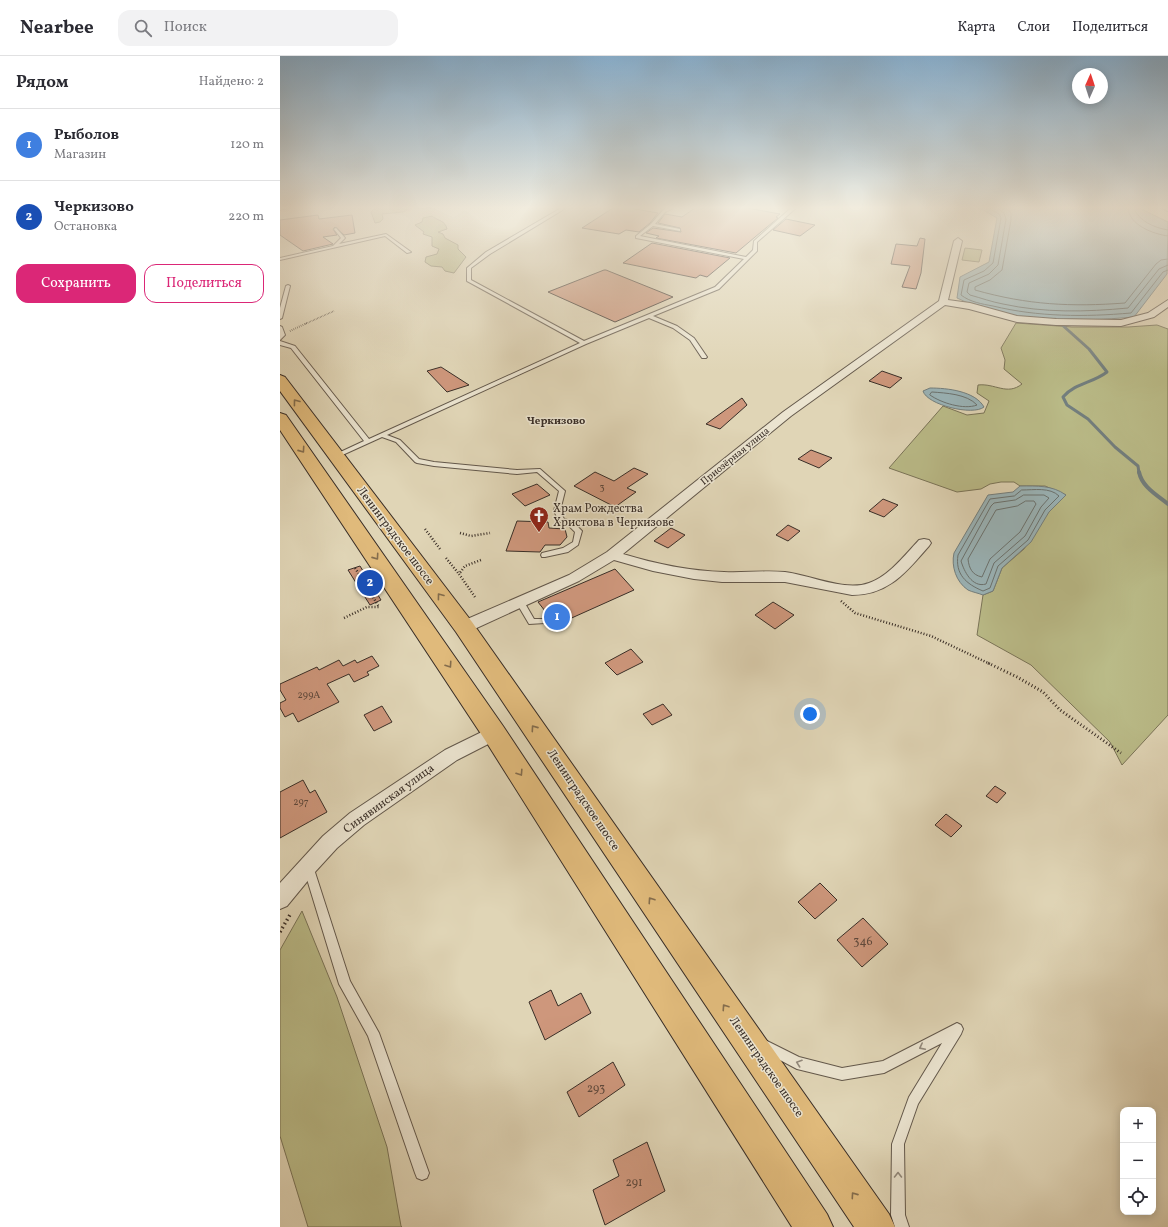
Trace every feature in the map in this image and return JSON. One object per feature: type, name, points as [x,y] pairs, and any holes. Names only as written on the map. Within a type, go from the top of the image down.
[{"type":"highway","name":"Ленинградское шоссе","points":[[280,380],[464,627],[876,1227]]},
{"type":"highway","name":"Ленинградское шоссе","points":[[280,418],[494,733],[814,1227]]},
{"type":"street","points":[[953,263],[943,302],[970,306],[1017,319],[1056,322],[1121,323],[1152,315],[1168,303]]},
{"type":"street","name":"Приозёрная улица","points":[[464,627],[574,578],[612,555],[787,414],[943,302]]},
{"type":"street","points":[[612,555],[634,562],[690,575],[751,578],[785,577],[848,590],[871,588],[888,580],[924,543]]},
{"type":"street","name":"Синявинская улица","points":[[280,899],[308,865],[330,842],[357,819],[451,755],[494,733]]},
{"type":"lane","points":[[476,263],[469,268],[469,281],[584,343]]},
{"type":"lane","points":[[336,456],[584,343],[717,288],[742,263]]},
{"type":"lane","points":[[280,318],[288,286]]},
{"type":"lane","points":[[648,316],[675,327],[692,339],[704,357]]},
{"type":"lane","points":[[280,327],[281,336]]},
{"type":"lane","points":[[280,343],[293,347],[367,441]]},
{"type":"lane","points":[[381,435],[398,441],[417,461],[517,472],[538,470],[562,491],[557,511],[561,520],[571,524],[579,531],[576,543],[566,550],[546,555]]},
{"type":"lane","points":[[520,602],[532,622],[542,621]]},
{"type":"lane","points":[[308,865],[345,984],[373,1033],[422,1173]]},
{"type":"lane","points":[[744,1034],[797,1063],[842,1074],[884,1067],[957,1029],[913,1101],[898,1144],[898,1215],[902,1227]]},
{"type":"path","points":[[281,336],[334,311]]},
{"type":"path","points":[[425,529],[440,549]]},
{"type":"path","points":[[460,533],[471,536],[490,533]]},
{"type":"path","points":[[446,558],[475,596]]},
{"type":"path","points":[[459,574],[465,566],[481,560]]},
{"type":"path","points":[[355,568],[362,579]]},
{"type":"path","points":[[822,585],[855,613],[930,636],[1017,677],[1043,692],[1060,710],[1121,753]]},
{"type":"path","points":[[344,618],[367,607],[379,607],[368,589]]},
{"type":"green space","points":[[426,263],[462,263],[454,273],[445,271],[442,267],[431,266]]},
{"type":"green space","points":[[1016,323],[1072,327],[1128,327],[1157,325],[1168,329],[1168,715],[1122,765],[1110,742],[1031,665],[977,635],[983,595],[993,591],[1002,568],[1024,549],[1048,512],[1066,495],[1045,486],[1020,486],[1014,482],[1001,482],[990,484],[981,489],[957,492],[889,468],[943,406],[967,415],[984,413],[989,401],[977,393],[978,385],[1011,389],[1022,384],[1004,369],[1005,360],[1001,348]]},
{"type":"green space","points":[[302,911],[337,997],[387,1147],[402,1227],[308,1227],[280,1136],[280,950]]},
{"type":"water","points":[[988,263],[1167,263],[1167,274],[1134,317],[1112,319],[1044,319],[999,313],[957,298],[960,277]]},
{"type":"water","points":[[930,388],[952,390],[967,394],[974,397],[984,407],[978,409],[961,410],[941,405],[926,396],[923,391]]},
{"type":"water","points":[[1020,486],[1050,488],[1066,495],[1049,512],[1031,542],[1002,568],[993,591],[983,595],[968,590],[960,583],[955,573],[953,563],[954,553],[988,495],[1013,492]]},
{"type":"building","points":[[623,263],[724,263],[707,277],[700,275],[696,278]]},
{"type":"building","points":[[891,263],[922,263],[916,289],[902,287],[910,266],[891,264]]},
{"type":"building","points":[[604,270],[673,297],[615,322],[548,292]]},
{"type":"building","points":[[441,367],[469,385],[447,392],[427,371]]},
{"type":"building","points":[[882,371],[902,378],[890,388],[869,381]]},
{"type":"building","points":[[742,398],[747,405],[720,429],[706,424]]},
{"type":"building","points":[[811,450],[832,458],[819,468],[798,459]]},
{"type":"building","points":[[634,468],[648,474],[627,488],[636,492],[615,507],[574,486],[595,472],[614,481]]},
{"type":"building","points":[[537,484],[550,495],[525,506],[512,494]]},
{"type":"building","points":[[883,499],[898,505],[884,517],[869,511]]},
{"type":"building","name":"Храм Рождества Христова в Черкизове","points":[[517,521],[548,522],[549,528],[565,529],[567,537],[560,545],[545,545],[540,552],[506,551]]},
{"type":"building","points":[[788,525],[800,531],[788,541],[776,535]]},
{"type":"building","points":[[671,528],[685,535],[668,548],[654,541]]},
{"type":"building","points":[[360,566],[381,600],[370,605],[348,570]]},
{"type":"building","points":[[615,569],[634,590],[556,625],[538,602]]},
{"type":"building","points":[[773,602],[794,615],[775,629],[755,615]]},
{"type":"building","points":[[631,649],[643,662],[617,675],[605,663]]},
{"type":"building","points":[[372,656],[379,666],[367,672],[369,675],[354,682],[349,674],[327,684],[339,702],[298,722],[293,713],[285,717],[280,708],[280,703],[286,700],[280,690],[280,684],[317,667],[319,670],[339,660],[343,666],[355,660],[357,663]]},
{"type":"building","points":[[663,704],[672,715],[652,725],[643,714]]},
{"type":"building","points":[[382,706],[392,722],[374,731],[364,715]]},
{"type":"building","points":[[303,780],[310,793],[315,790],[327,812],[280,838],[280,792]]},
{"type":"building","points":[[995,786],[1006,793],[997,803],[986,796]]},
{"type":"building","points":[[946,814],[962,826],[951,837],[935,825]]},
{"type":"building","points":[[820,883],[837,900],[815,919],[798,902]]},
{"type":"building","points":[[863,918],[888,944],[862,967],[837,940]]},
{"type":"building","points":[[551,990],[558,1006],[581,993],[591,1013],[545,1040],[529,1002]]},
{"type":"building","points":[[613,1062],[625,1085],[579,1117],[567,1092]]},
{"type":"building","points":[[647,1142],[665,1191],[605,1225],[593,1190],[619,1176],[613,1160]]},
{"type":"waterway","points":[[1055,319],[1061,324]]},
{"type":"waterway","points":[[1060,323],[1089,349],[1107,372],[1102,376],[1068,392],[1063,397],[1067,405],[1088,419],[1115,447],[1138,466],[1139,473]]},
{"type":"waterway","points":[[1139,472],[1143,482],[1168,504]]},
{"type":"place","name":"Храм Рождества Христова в Черкизове","points":[[539,533]]},
{"type":"place","name":"Черкизово","points":[[370,583]]},
{"type":"place","name":"Рыболов","points":[[557,617]]},
{"type":"district","name":"Черкизово","points":[[556,421]]}]
